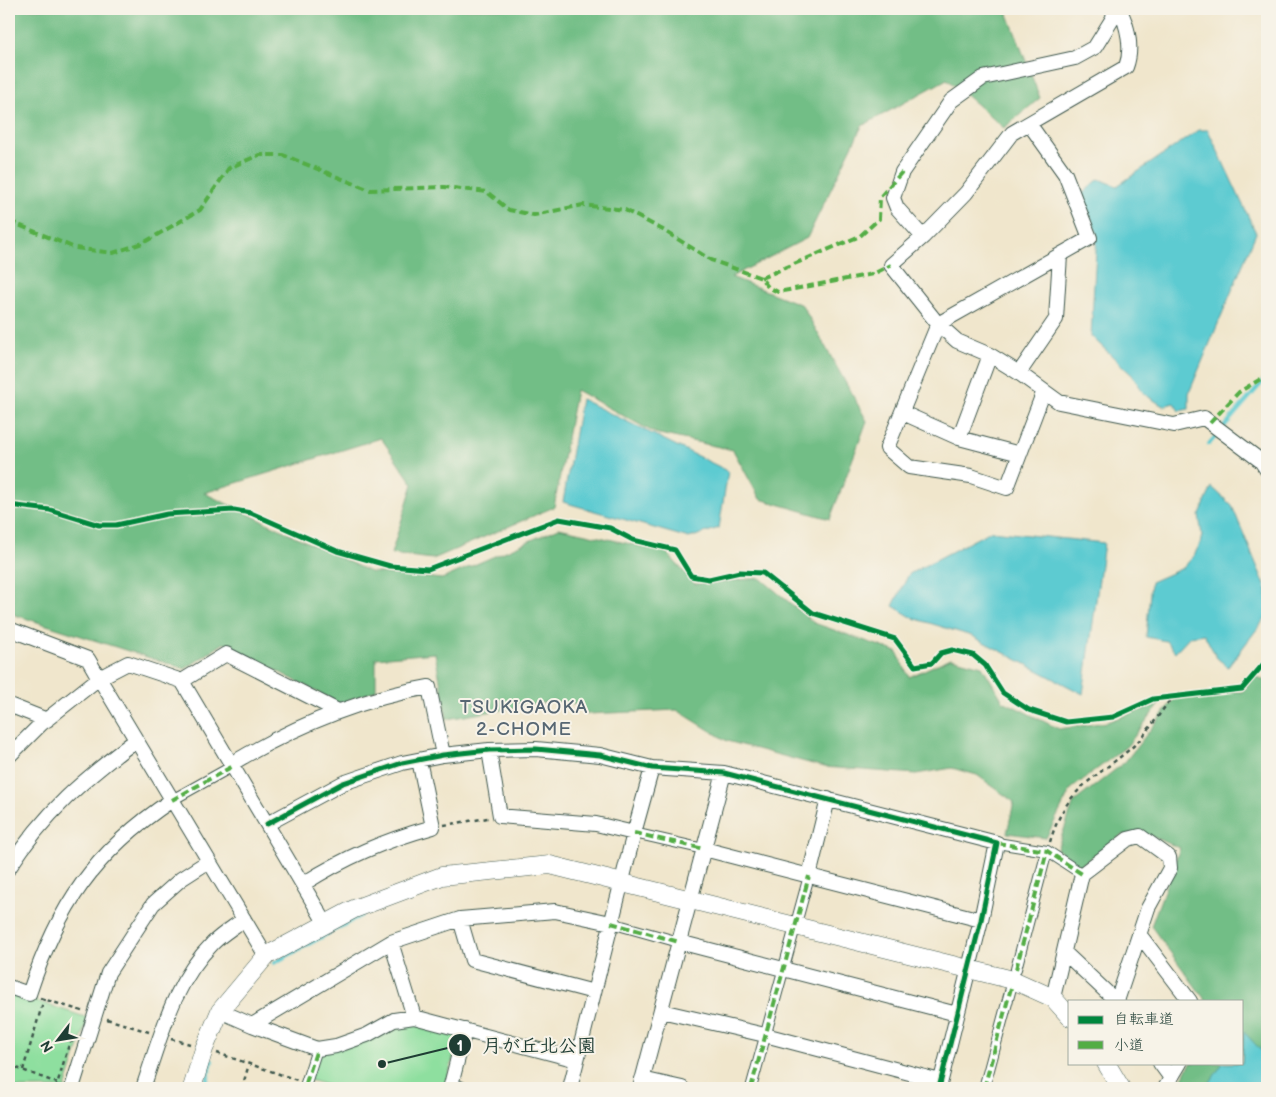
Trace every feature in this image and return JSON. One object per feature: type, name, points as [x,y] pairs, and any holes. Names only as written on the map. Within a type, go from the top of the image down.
[{"type":"street","points":[[923,237],[897,208],[893,198],[902,172],[951,101],[983,78],[1075,58],[1095,47],[1113,18],[1114,9]]},
{"type":"street","points":[[1119,9],[1128,31],[1129,59],[1126,67],[1012,133],[966,193],[892,266],[938,324],[957,341],[990,355],[1059,402],[1174,425],[1204,418],[1261,461],[1267,470]]},
{"type":"street","points":[[1030,124],[1065,174],[1090,238],[938,324],[888,448],[909,467],[971,476],[1007,488],[1044,391]]},
{"type":"street","points":[[1019,373],[1056,319],[1060,255]]},
{"type":"street","points":[[959,438],[990,355]]},
{"type":"street","points":[[903,413],[959,438],[1020,454]]},
{"type":"street","points":[[9,629],[88,659],[266,956]]},
{"type":"street","points":[[182,681],[226,654],[338,711]]},
{"type":"street","points":[[9,756],[46,720],[99,678],[128,663],[182,681],[326,924]]},
{"type":"street","points":[[9,987],[29,994],[56,923],[81,883],[138,825],[172,800],[282,735],[338,711],[399,692],[429,687],[443,755]]},
{"type":"street","points":[[9,705],[46,720]]},
{"type":"street","points":[[9,868],[27,840],[53,809],[91,774],[136,740]]},
{"type":"street","points":[[267,824],[343,783],[419,760],[443,755],[489,750],[536,748],[600,756],[652,768],[724,773],[997,843],[1047,851],[1082,874]]},
{"type":"street","points":[[489,750],[500,816],[596,824],[704,849],[981,920]]},
{"type":"street","points":[[303,884],[341,860],[375,846],[433,827],[419,760]]},
{"type":"street","points":[[570,1088],[652,768]]},
{"type":"street","points":[[682,1088],[641,1083],[724,773]]},
{"type":"street","points":[[751,1088],[796,925],[828,799]]},
{"type":"street","points":[[1053,998],[1082,874],[1128,839],[1140,836],[1169,857],[1170,868],[1152,897],[1116,1000]]},
{"type":"street","points":[[661,1011],[765,1035],[939,1084],[981,920],[997,843]]},
{"type":"street","points":[[1016,969],[1047,851]]},
{"type":"street","points":[[72,1088],[108,973],[153,904],[180,879],[209,861]]},
{"type":"street","points":[[192,1088],[200,1048],[220,1010],[266,956],[354,909],[442,876],[550,865],[691,898],[1013,980],[1053,998],[1068,1014]]},
{"type":"street","points":[[252,1025],[391,942],[460,919],[555,911],[611,923],[957,1014]]},
{"type":"street","points":[[460,919],[472,960],[594,992]]},
{"type":"street","points":[[143,1088],[160,1036],[181,983],[214,941],[244,920]]},
{"type":"street","points":[[1139,934],[1189,1000]]},
{"type":"street","points":[[391,942],[414,1017]]},
{"type":"street","points":[[1064,952],[1115,1000]]},
{"type":"street","points":[[984,1088],[1011,988]]},
{"type":"street","points":[[220,1010],[252,1025],[317,1049],[327,1049],[367,1035],[394,1020],[414,1017],[577,1060]]},
{"type":"street","points":[[460,1088],[451,1085],[465,1030]]},
{"type":"street","points":[[306,1083],[317,1049]]},
{"type":"street","points":[[1107,1064],[1121,1088]]},
{"type":"street","points":[[1160,1064],[1168,1083]]},
{"type":"street","points":[[1168,1083],[1179,1064]]},
{"type":"path","points":[[1167,696],[1183,694]]},
{"type":"path","points":[[1047,851],[1054,828],[1072,795],[1131,748],[1174,695]]},
{"type":"path","points":[[433,827],[500,816]]},
{"type":"path","points":[[29,994],[325,1088]]},
{"type":"path","points":[[23,1070],[44,999]]},
{"type":"path","points":[[56,1088],[70,1041]]},
{"type":"path","points":[[242,1088],[249,1064]]},
{"type":"path","points":[[9,1065],[57,1083]]},
{"type":"green space","points":[[9,9],[1006,9],[1040,98],[1004,128],[947,79],[862,126],[807,238],[731,277],[802,305],[867,421],[830,519],[760,499],[733,450],[655,433],[576,390],[554,507],[433,559],[391,554],[413,484],[381,438],[204,493],[370,572],[442,579],[559,528],[666,552],[695,584],[760,578],[814,623],[897,652],[909,677],[951,658],[982,666],[1003,701],[1059,729],[1107,722],[1160,703],[1127,746],[1071,789],[1046,838],[1007,833],[1014,802],[977,775],[952,768],[916,774],[824,767],[727,741],[677,710],[587,714],[578,705],[553,701],[447,719],[435,653],[376,658],[376,690],[340,704],[224,643],[185,669],[9,613]]},
{"type":"green space","points":[[1254,675],[1267,682],[1267,1088],[1176,1088],[1190,1064],[1244,1064],[1244,1000],[1205,1000],[1151,926],[1180,848],[1143,833],[1122,835],[1080,866],[1057,849],[1074,802],[1125,762],[1175,698],[1233,691],[1242,692]]},
{"type":"green space","points":[[9,992],[88,1018],[65,1088],[9,1088]]},
{"type":"green space","points":[[415,1022],[453,1031],[458,1040],[445,1088],[337,1088],[306,1079],[317,1049],[396,1025]]},
{"type":"water","points":[[1199,130],[1208,130],[1256,233],[1189,393],[1189,409],[1179,411],[1174,403],[1163,406],[1144,394],[1133,376],[1091,336],[1097,234],[1082,194],[1099,179],[1117,186]]},
{"type":"water","points":[[581,399],[728,471],[719,528],[689,538],[563,502]]},
{"type":"water","points":[[1212,487],[1232,506],[1267,590],[1267,616],[1228,667],[1217,658],[1204,634],[1190,636],[1175,652],[1166,641],[1146,637],[1151,582],[1183,568],[1193,557],[1200,544],[1202,535],[1199,516]]},
{"type":"water","points":[[991,531],[1104,543],[1083,694],[972,636],[913,618],[893,606],[909,574]]},
{"type":"water","points":[[1244,1032],[1267,1057],[1267,1088],[1206,1088],[1222,1064],[1244,1064]]},
{"type":"waterway","points":[[1209,444],[1267,377]]},
{"type":"waterway","points":[[274,963],[362,915]]},
{"type":"waterway","points":[[205,1088],[212,1061]]},
{"type":"marked path","points":[[9,221],[75,248],[113,253],[143,243],[200,210],[229,168],[259,155],[283,155],[370,190],[444,187],[487,192],[509,210],[534,215],[583,205],[625,210],[663,230],[711,260],[761,278],[768,287],[778,292],[873,274],[891,265]]},
{"type":"marked path","points":[[761,278],[860,236],[879,219],[880,197],[902,172]]},
{"type":"marked path","points":[[1210,423],[1239,392],[1264,377],[1267,373]]},
{"type":"marked path","points":[[172,800],[233,766]]},
{"type":"marked path","points":[[634,833],[704,849]]},
{"type":"marked path","points":[[997,843],[1047,851],[1082,874]]},
{"type":"marked path","points":[[1016,969],[1047,851]]},
{"type":"marked path","points":[[751,1088],[809,876]]},
{"type":"marked path","points":[[611,923],[679,942]]},
{"type":"marked path","points":[[984,1088],[1011,988]]},
{"type":"marked path","points":[[306,1083],[317,1049]]},
{"type":"cycle path","points":[[9,505],[50,510],[99,525],[116,525],[167,514],[234,510],[251,513],[337,551],[390,566],[428,569],[559,519],[610,528],[633,540],[675,550],[691,576],[709,579],[740,572],[763,573],[813,613],[895,639],[915,666],[932,663],[941,653],[952,650],[973,655],[985,665],[1003,693],[1029,710],[1066,722],[1113,717],[1153,699],[1242,689],[1267,660]]},
{"type":"cycle path","points":[[267,824],[343,783],[402,763],[443,755],[489,750],[536,749],[600,755],[652,768],[724,773],[997,843],[981,920],[939,1088]]},
{"type":"place","name":"月が丘北公園","points":[[382,1064]]},
{"type":"district","name":"TSUKIGAOKA 2-CHOME","points":[[524,718]]}]
